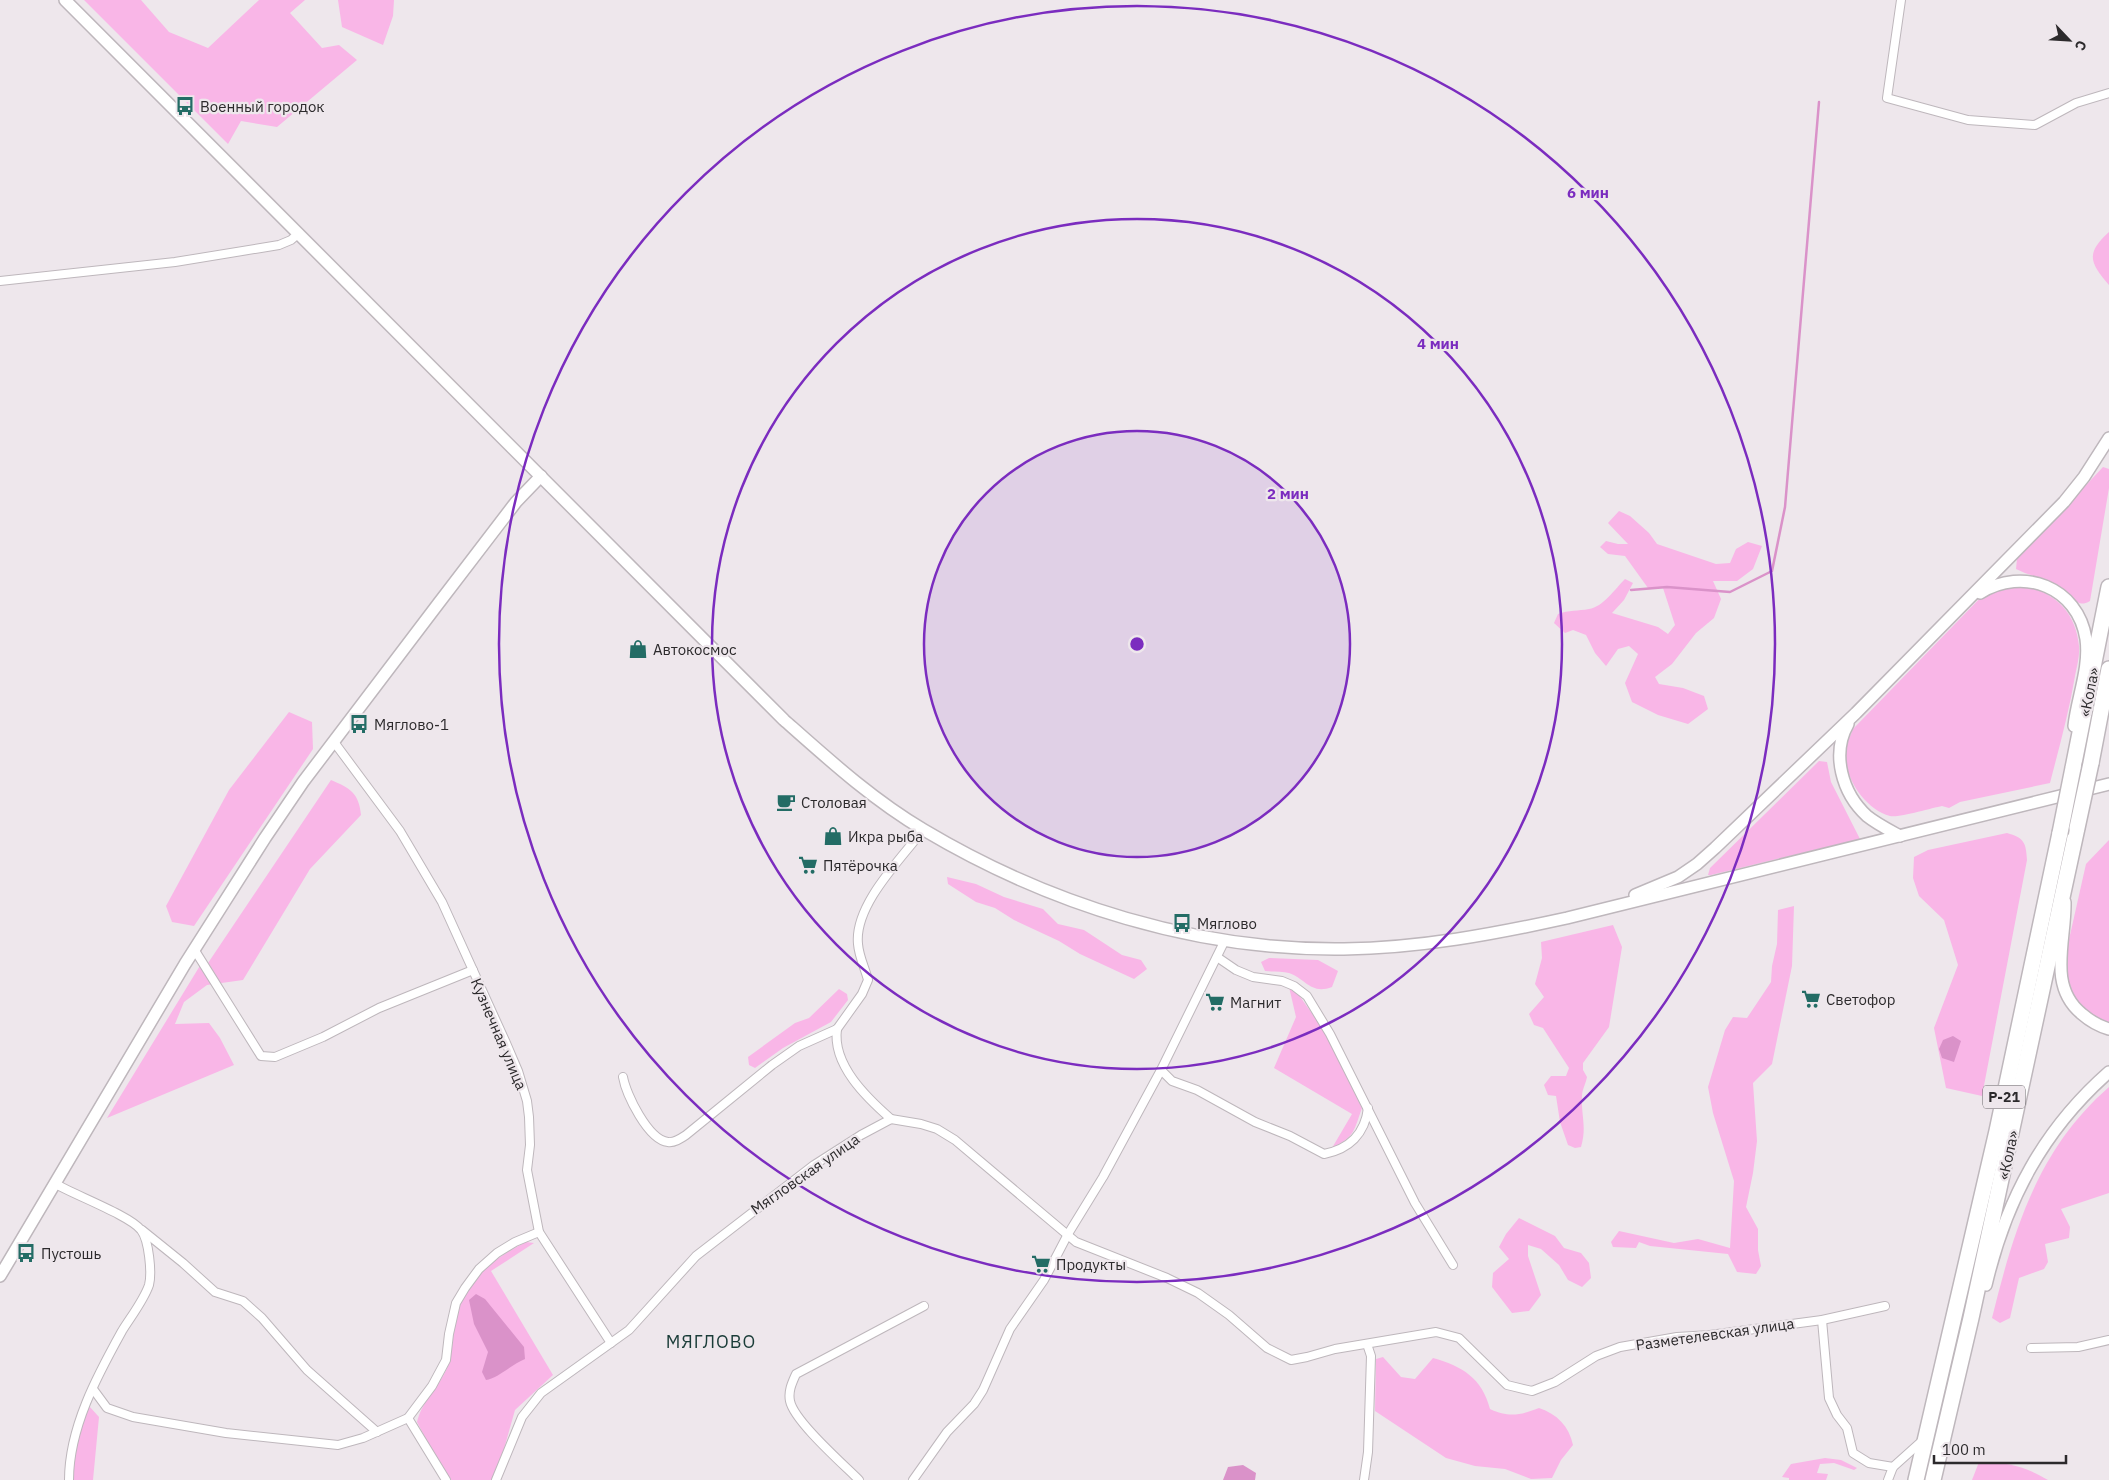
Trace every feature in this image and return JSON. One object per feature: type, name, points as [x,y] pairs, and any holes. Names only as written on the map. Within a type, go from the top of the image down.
[{"type":"highway","name":"«Кола»","points":[[1916,1480],[1997,1131],[2060,833],[2109,587]]},
{"type":"highway","name":"«Кола»","points":[[1933,1480],[1972,1318],[2065,890],[2109,669]]},
{"type":"main road","points":[[65,0],[300,233],[784,720],[848,775],[923,830],[994,867],[1065,898],[1132,920],[1225,940],[1298,948],[1345,949],[1405,945],[1480,936],[1615,906],[2109,784]]},
{"type":"main road","points":[[1615,906],[1638,893],[1666,882],[1697,864],[1856,713],[2064,502],[2084,477],[2109,438]]},
{"type":"main road","points":[[0,1276],[194,949],[265,838],[303,782],[516,502],[541,476]]},
{"type":"main road","points":[[1966,602],[1997,584],[2022,580],[2042,584],[2055,592],[2076,612],[2086,638],[2086,656],[2075,721],[2073,768]]},
{"type":"main road","points":[[1856,713],[1844,731],[1839,750],[1845,783],[1852,796],[1867,815],[1900,836]]},
{"type":"main road","points":[[2065,890],[2065,926],[2060,968],[2062,986],[2071,1004],[2091,1021],[2109,1029]]},
{"type":"main road","points":[[1972,1318],[1982,1301],[1991,1262],[2008,1210],[2029,1167],[2065,1118],[2109,1072]]},
{"type":"street","points":[[1900,0],[1887,98],[1968,120],[2035,125],[2076,103],[2109,93]]},
{"type":"street","points":[[0,281],[175,262],[280,245],[300,233]]},
{"type":"street","name":"Кузнечная улица","points":[[334,742],[400,831],[442,902],[518,1071],[527,1101],[530,1136],[527,1170],[539,1232],[611,1343]]},
{"type":"street","points":[[623,1077],[629,1097],[651,1131],[661,1140],[668,1142],[676,1141],[686,1136],[799,1046],[836,1029],[862,994],[868,980],[857,942],[868,902],[876,889],[923,830]]},
{"type":"street","points":[[913,1480],[947,1432],[974,1404],[990,1376],[1010,1329],[1044,1280],[1161,1070],[1225,940]]},
{"type":"street","points":[[194,949],[261,1056],[275,1057],[323,1037],[379,1008],[472,970]]},
{"type":"street","points":[[1217,957],[1236,970],[1253,977],[1282,981],[1294,986],[1307,996],[1330,1034],[1415,1203],[1453,1265]]},
{"type":"street","points":[[836,1029],[835,1039],[837,1047],[853,1078],[873,1103],[891,1120],[921,1124],[955,1140],[1076,1242],[1167,1278],[1198,1293],[1229,1315],[1267,1348],[1291,1360],[1334,1348],[1367,1344],[1371,1356],[1368,1452],[1364,1480]]},
{"type":"street","points":[[1161,1070],[1172,1080],[1197,1090],[1255,1122],[1298,1140],[1319,1153],[1334,1152],[1352,1143],[1367,1117],[1368,1108]]},
{"type":"street","name":"Мягловская улица","points":[[496,1480],[522,1417],[541,1394],[629,1330],[696,1256],[742,1219],[830,1154],[891,1120]]},
{"type":"street","points":[[54,1183],[113,1212],[142,1230],[183,1263],[214,1292],[243,1301],[262,1318],[307,1370],[377,1432]]},
{"type":"street","points":[[69,1480],[69,1459],[92,1389],[148,1286],[150,1264],[142,1230]]},
{"type":"street","points":[[92,1389],[107,1408],[124,1414],[226,1433],[338,1445],[364,1438],[408,1418],[443,1370],[454,1311],[465,1288],[479,1269],[497,1253],[514,1242],[539,1232]]},
{"type":"street","points":[[859,1480],[820,1442],[792,1410],[789,1399],[790,1386],[796,1374],[924,1306]]},
{"type":"street","name":"Разметелевская улица","points":[[1367,1344],[1436,1332],[1459,1338],[1507,1386],[1532,1391],[1555,1382],[1596,1356],[1620,1347],[1677,1337],[1710,1335],[1822,1320],[1885,1306]]},
{"type":"street","points":[[1822,1320],[1829,1398],[1837,1415],[1847,1428],[1853,1453],[1869,1463],[1893,1467]]},
{"type":"street","points":[[2031,1348],[2078,1347],[2109,1340]]},
{"type":"street","points":[[408,1418],[446,1480]]},
{"type":"street","points":[[1888,1480],[1893,1467],[1926,1438]]},
{"type":"shaded area","points":[[84,0],[141,0],[169,32],[208,48],[259,0],[305,0],[290,13],[322,48],[339,45],[357,60],[277,127],[241,121],[228,144]]},
{"type":"shaded area","points":[[338,0],[394,0],[393,16],[383,45],[342,27]]},
{"type":"shaded area","points":[[2109,232],[2109,285],[2097,270],[2093,258],[2096,246]]},
{"type":"shaded area","points":[[2103,467],[2109,469],[2109,488],[2090,601],[2081,604],[2058,586],[2016,569],[2017,559]]},
{"type":"shaded area","points":[[1619,511],[1630,516],[1649,533],[1657,544],[1716,564],[1730,563],[1736,549],[1748,542],[1762,546],[1753,569],[1737,581],[1713,581],[1721,599],[1714,618],[1696,633],[1672,664],[1655,677],[1659,684],[1683,688],[1704,696],[1708,709],[1688,724],[1658,715],[1632,702],[1625,683],[1638,654],[1629,646],[1618,649],[1606,666],[1595,653],[1586,635],[1573,630],[1565,633],[1554,623],[1558,614],[1594,608],[1599,605],[1625,579],[1633,583],[1624,600],[1612,613],[1658,627],[1668,634],[1675,625],[1663,588],[1648,588],[1625,556],[1608,554],[1600,547],[1606,541],[1628,544],[1608,523]]},
{"type":"shaded area","points":[[2009,585],[2035,589],[2057,601],[2072,620],[2079,646],[2078,661],[2067,716],[2050,783],[1960,802],[1949,808],[1942,806],[1894,816],[1880,812],[1871,806],[1856,789],[1847,768],[1846,747],[1853,729],[1986,592]]},
{"type":"shaded area","points":[[289,712],[312,722],[313,749],[194,926],[172,922],[166,906],[229,790]]},
{"type":"shaded area","points":[[1819,761],[1827,762],[1831,782],[1860,839],[1708,875],[1710,868]]},
{"type":"shaded area","points":[[331,780],[348,789],[356,796],[361,815],[310,869],[243,980],[207,985],[184,1002],[175,1024],[209,1023],[220,1038],[234,1065],[107,1118],[201,964],[206,966]]},
{"type":"shaded area","points":[[2007,833],[2021,839],[2025,845],[2027,860],[1982,1096],[1946,1088],[1934,1028],[1958,965],[1944,920],[1919,896],[1913,878],[1914,857],[1928,850]]},
{"type":"shaded area","points":[[2109,840],[2109,1022],[2095,1018],[2073,1000],[2063,976],[2068,944],[2086,864]]},
{"type":"shaded area","points":[[947,877],[976,884],[1004,897],[1043,909],[1058,924],[1084,930],[1122,955],[1141,960],[1147,969],[1134,979],[1080,954],[1059,941],[1014,920],[995,908],[976,902],[948,884]]},
{"type":"shaded area","points":[[1794,906],[1792,966],[1772,1064],[1753,1083],[1757,1141],[1746,1207],[1758,1229],[1758,1250],[1761,1266],[1756,1274],[1737,1272],[1728,1254],[1650,1246],[1639,1242],[1636,1248],[1613,1247],[1611,1242],[1619,1231],[1674,1243],[1698,1239],[1730,1248],[1734,1181],[1713,1113],[1708,1087],[1725,1030],[1733,1017],[1747,1018],[1771,982],[1772,966],[1777,944],[1778,910]]},
{"type":"shaded area","points":[[1613,925],[1622,947],[1609,1027],[1583,1063],[1583,1070],[1587,1077],[1582,1096],[1584,1133],[1581,1147],[1575,1148],[1568,1145],[1560,1122],[1556,1096],[1548,1095],[1544,1085],[1551,1076],[1566,1076],[1569,1068],[1543,1028],[1534,1025],[1529,1014],[1544,997],[1535,984],[1542,958],[1541,942]]},
{"type":"shaded area","points":[[1269,958],[1318,960],[1338,971],[1332,987],[1319,989],[1289,973],[1265,971],[1261,962]]},
{"type":"shaded area","points":[[1289,987],[1296,991],[1326,1033],[1362,1108],[1353,1132],[1340,1144],[1332,1148],[1352,1114],[1274,1068],[1296,1017]]},
{"type":"shaded area","points":[[839,989],[847,994],[848,1000],[831,1022],[783,1048],[755,1068],[749,1065],[748,1057],[795,1023],[809,1018]]},
{"type":"shaded area","points":[[1953,1036],[1961,1041],[1954,1062],[1942,1058],[1939,1049],[1943,1040]]},
{"type":"shaded area","points":[[2109,1087],[2109,1193],[2061,1209],[2070,1227],[2069,1238],[2045,1244],[2048,1262],[2044,1269],[2019,1278],[2010,1318],[2000,1323],[1992,1318],[2000,1285],[2020,1222],[2032,1192],[2064,1137],[2084,1111]]},
{"type":"shaded area","points":[[1519,1218],[1555,1236],[1564,1248],[1581,1253],[1589,1263],[1591,1278],[1582,1287],[1568,1280],[1559,1265],[1541,1249],[1528,1245],[1528,1256],[1541,1295],[1529,1311],[1512,1313],[1492,1287],[1493,1273],[1509,1259],[1499,1247],[1506,1234]]},
{"type":"shaded area","points":[[526,1242],[534,1243],[491,1271],[553,1375],[515,1410],[502,1456],[492,1480],[451,1480],[438,1463],[417,1422],[419,1414],[447,1368],[451,1355],[457,1315],[467,1290],[493,1262]]},
{"type":"shaded area","points":[[476,1294],[485,1299],[524,1347],[525,1359],[495,1377],[486,1380],[482,1372],[488,1352],[474,1324],[469,1300]]},
{"type":"shaded area","points":[[1383,1357],[1401,1377],[1415,1379],[1433,1358],[1462,1369],[1482,1389],[1490,1409],[1503,1414],[1515,1415],[1539,1408],[1557,1417],[1569,1432],[1573,1445],[1561,1460],[1552,1478],[1531,1479],[1505,1469],[1475,1466],[1446,1458],[1375,1411],[1376,1359]]},
{"type":"shaded area","points":[[89,1406],[99,1417],[93,1480],[73,1480],[71,1462],[73,1452]]},
{"type":"shaded area","points":[[1825,1458],[1841,1460],[1857,1468],[1854,1470],[1834,1463],[1820,1464],[1817,1473],[1828,1474],[1826,1480],[1789,1480],[1789,1478],[1782,1477],[1791,1464]]},
{"type":"shaded area","points":[[1979,1462],[2015,1466],[2031,1471],[2048,1480],[1972,1480]]},
{"type":"shaded area","points":[[1243,1465],[1256,1473],[1255,1480],[1223,1480],[1228,1467]]},
{"type":"waterway","points":[[1631,590],[1667,587],[1730,592],[1772,571],[1785,507],[1819,102]]},
{"type":"place","name":"Военный городок","points":[[185,106]]},
{"type":"place","name":"Автокосмос","points":[[638,649]]},
{"type":"place","name":"Мяглово-1","points":[[359,724]]},
{"type":"place","name":"Столовая","points":[[786,802]]},
{"type":"place","name":"Икра рыба","points":[[833,836]]},
{"type":"place","name":"Пятёрочка","points":[[808,865]]},
{"type":"place","name":"Мяглово","points":[[1182,923]]},
{"type":"place","name":"Светофор","points":[[1811,999]]},
{"type":"place","name":"Магнит","points":[[1215,1002]]},
{"type":"place","name":"Пустошь","points":[[26,1253]]},
{"type":"place","name":"Продукты","points":[[1041,1264]]},
{"type":"district","name":"МЯГЛОВО","points":[[711,1341]]}]
